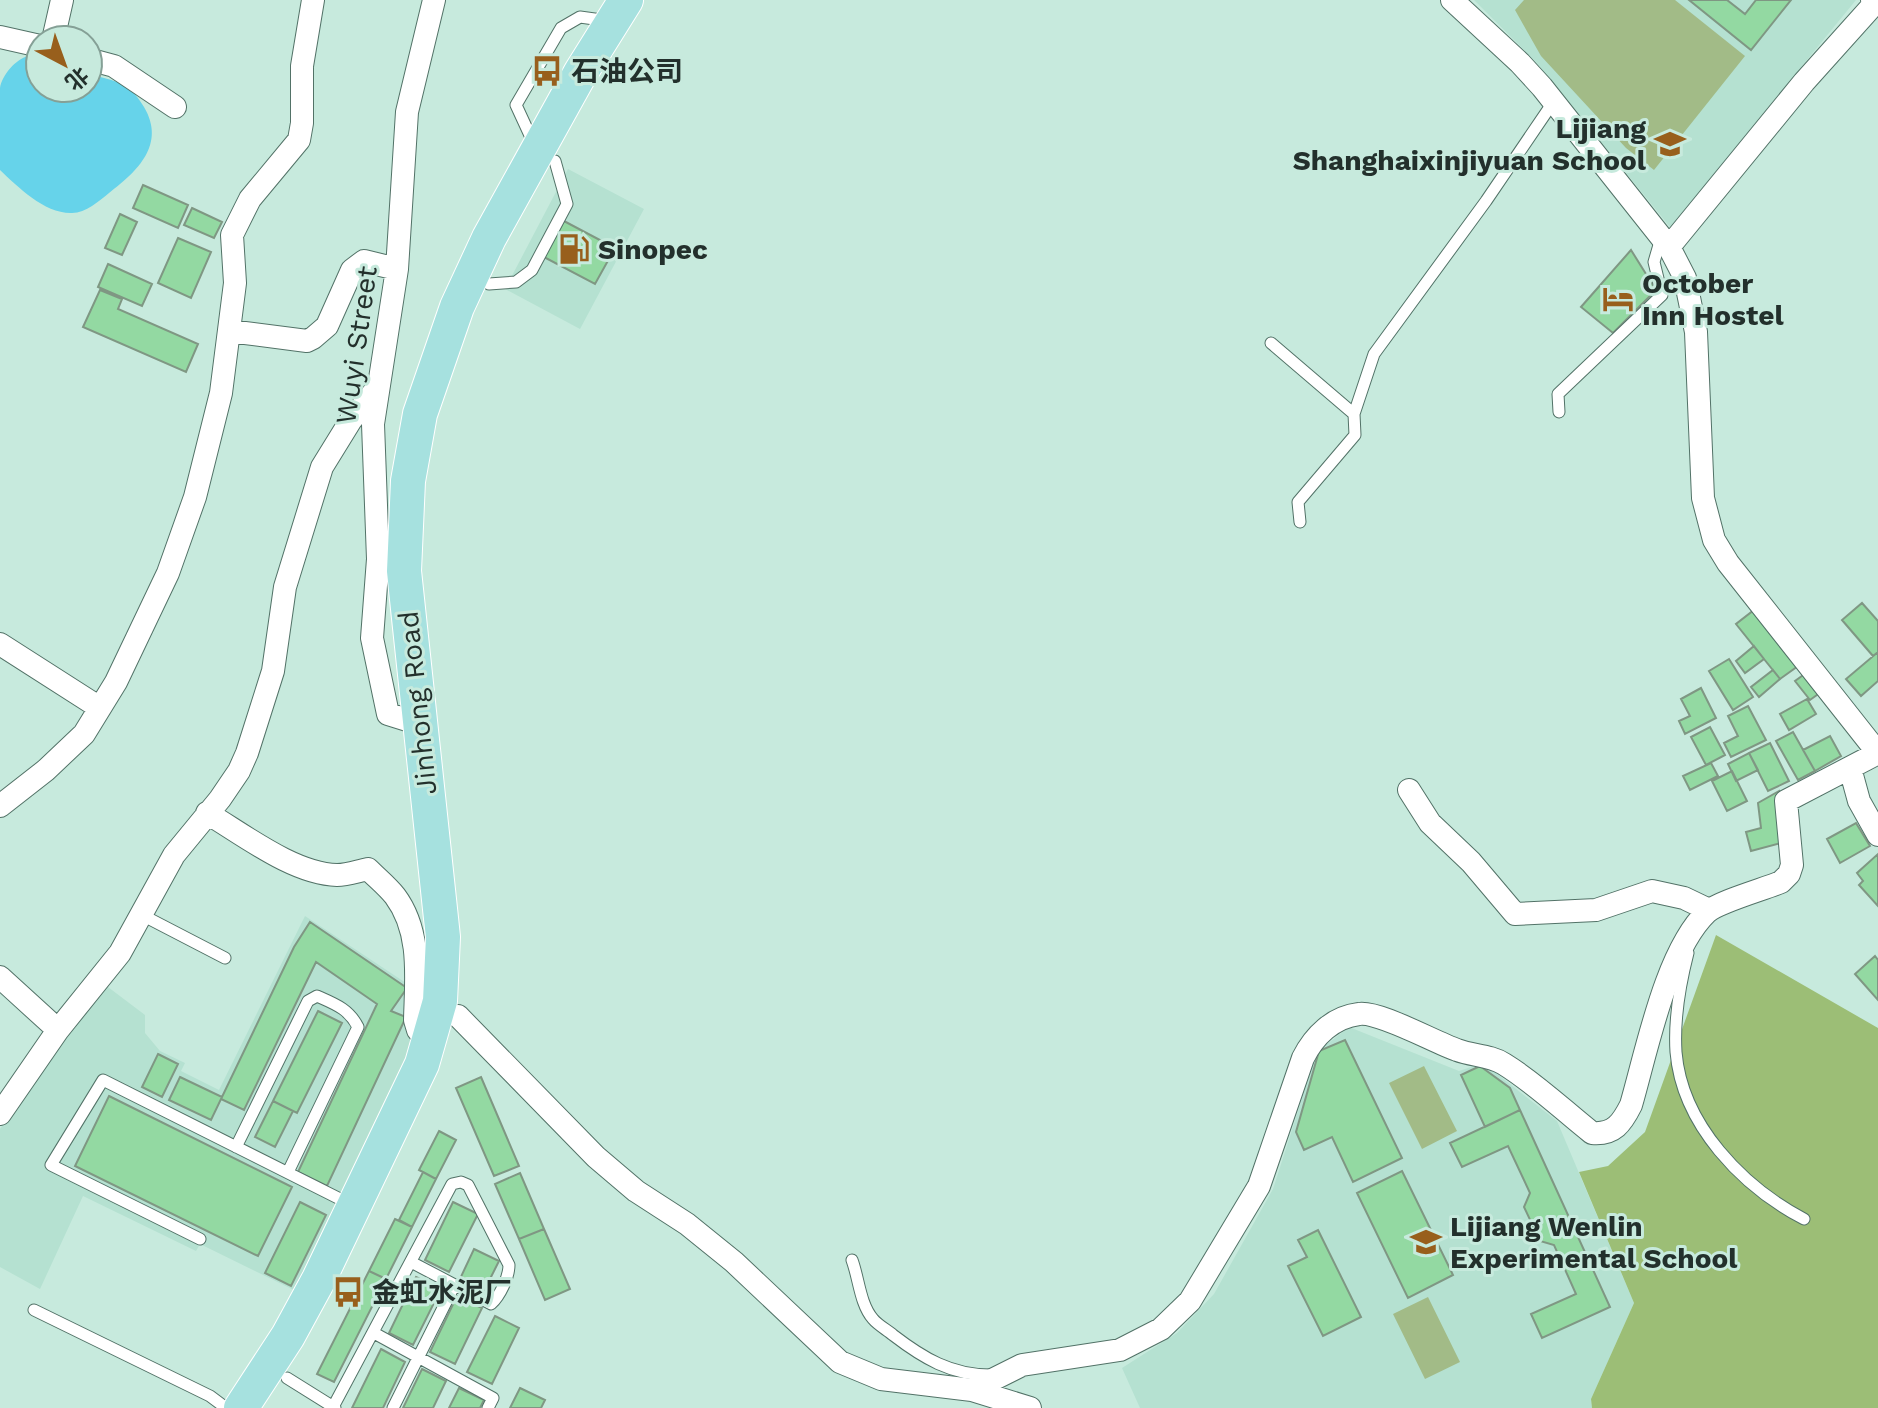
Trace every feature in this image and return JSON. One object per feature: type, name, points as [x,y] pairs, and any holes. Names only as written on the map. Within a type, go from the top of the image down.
[{"type":"main road","name":"Jinhong Road","points":[[241,1408],[288,1336],[354,1206],[429,1044],[441,990],[443,937],[404,571],[405,514],[413,447],[431,378],[457,307],[489,238],[599,83],[651,0]]},
{"type":"main road","name":"Jinhong Road","points":[[266,1408],[287,1378],[337,1289],[431,1093],[449,1050],[458,1016],[463,981],[463,935],[426,597],[426,515],[432,462],[440,419],[462,349],[489,284],[581,72],[620,11]]},
{"type":"street","points":[[57,24],[62,0]]},
{"type":"street","points":[[0,806],[84,734],[116,682],[168,573],[182,535],[221,393],[235,283],[232,235],[250,199],[299,140],[302,66],[313,0]]},
{"type":"street","name":"Wuyi Street","points":[[420,724],[388,714],[372,638],[378,559],[373,424],[397,269],[407,112],[434,0]]},
{"type":"street","points":[[972,1390],[1022,1365],[1120,1350],[1161,1329],[1177,1316],[1190,1301],[1259,1186],[1310,1045],[1327,1027],[1345,1017],[1370,1014],[1457,1051],[1502,1062],[1592,1133],[1612,1131],[1624,1119],[1631,1105],[1668,980],[1685,943],[1702,918],[1785,879],[1792,865],[1786,801],[1878,753],[1728,563],[1714,540],[1703,498],[1694,313],[1685,278],[1665,242],[1554,101],[1520,63],[1452,0]]},
{"type":"street","points":[[1665,242],[1875,3],[1872,0]]},
{"type":"street","points":[[0,37],[24,42]]},
{"type":"street","points":[[104,63],[114,66],[175,107]]},
{"type":"street","points":[[229,331],[307,341],[327,326],[352,270],[359,263],[364,261],[397,269]]},
{"type":"street","points":[[1,1111],[58,1030],[120,953],[174,855],[228,788],[247,753],[273,671],[285,587],[322,467],[351,420],[378,387]]},
{"type":"street","points":[[0,644],[100,708]]},
{"type":"street","points":[[1850,768],[1859,801],[1878,835]]},
{"type":"street","points":[[1409,790],[1430,823],[1471,862],[1515,914],[1596,910],[1652,891],[1684,898],[1702,918]]},
{"type":"street","points":[[207,813],[300,867],[340,876],[368,869],[395,897],[408,921],[415,946],[415,1020],[418,1030],[429,1044]]},
{"type":"street","points":[[0,977],[58,1030]]},
{"type":"street","points":[[458,1016],[596,1157],[636,1191],[687,1224],[734,1262],[840,1362],[881,1379],[972,1390],[1030,1408]]},
{"type":"lane","points":[[1300,522],[1298,502],[1355,435],[1354,414],[1374,354],[1486,201],[1554,101]]},
{"type":"lane","points":[[1559,412],[1558,394],[1662,295],[1654,262],[1665,242]]},
{"type":"lane","points":[[1271,343],[1354,414]]},
{"type":"lane","points":[[142,915],[225,958]]},
{"type":"lane","points":[[1702,918],[1681,990],[1677,1022],[1676,1053],[1688,1095],[1707,1134],[1734,1168],[1766,1197],[1804,1219]]},
{"type":"lane","points":[[236,1147],[308,1001],[317,996],[345,1009],[358,1027],[288,1172]]},
{"type":"lane","points":[[200,1239],[51,1165],[103,1080],[354,1206]]},
{"type":"lane","points":[[287,1378],[334,1408],[452,1184],[461,1182],[468,1185],[509,1265],[509,1271],[496,1300],[491,1304],[411,1262]]},
{"type":"lane","points":[[852,1260],[864,1302],[873,1320],[921,1356],[962,1373],[1002,1375]]},
{"type":"lane","points":[[393,1408],[454,1286]]},
{"type":"lane","points":[[34,1310],[210,1396],[226,1408]]},
{"type":"lane","points":[[374,1333],[493,1398],[488,1408]]},
{"type":"shaded area","name":"Lijiang Shanghaixinjiyuan School","points":[[1474,0],[1856,0],[1670,227],[1536,62]]},
{"type":"shaded area","name":"Sinopec","points":[[568,169],[644,209],[580,329],[505,289]]},
{"type":"shaded area","points":[[305,916],[409,985],[415,1044],[296,1291],[200,1244],[196,1251],[83,1196],[40,1289],[0,1267],[0,1129],[104,984],[145,1015],[145,1033],[160,1051],[185,1063],[181,1071],[219,1090]]},
{"type":"shaded area","name":"Lijiang Wenlin Experimental School","points":[[1349,1027],[1459,1071],[1483,1063],[1557,1121],[1634,1303],[1591,1399],[1592,1408],[1140,1408],[1122,1368],[1177,1333],[1214,1294],[1273,1189],[1317,1052]]},
{"type":"green space","points":[[1524,0],[1675,0],[1745,56],[1654,170],[1626,148],[1541,56],[1515,10]]},
{"type":"green space","points":[[1716,935],[1878,1028],[1878,1408],[1592,1408],[1591,1399],[1634,1303],[1579,1172],[1608,1166],[1645,1132]]},
{"type":"green space","points":[[1424,1066],[1457,1131],[1422,1149],[1389,1083]]},
{"type":"green space","points":[[1428,1297],[1460,1362],[1425,1379],[1393,1314]]},
{"type":"water","points":[[24,58],[24,104],[104,104],[104,78],[132,92],[150,120],[150,145],[139,166],[120,185],[82,211],[62,212],[42,204],[0,170],[0,88],[10,68]]},
{"type":"building","points":[[1689,0],[1727,0],[1745,14],[1756,0],[1791,0],[1751,50]]},
{"type":"building","points":[[143,185],[188,205],[178,228],[133,208]]},
{"type":"building","points":[[192,208],[222,222],[214,238],[184,225]]},
{"type":"building","points":[[120,214],[137,222],[122,255],[105,248]]},
{"type":"building","points":[[562,220],[615,248],[595,284],[542,256]]},
{"type":"building","points":[[178,238],[211,252],[191,298],[158,283]]},
{"type":"building","name":"October Inn Hostel","points":[[1631,250],[1656,290],[1613,333],[1581,307]]},
{"type":"building","points":[[108,264],[152,284],[142,306],[98,287]]},
{"type":"building","points":[[100,290],[122,299],[118,309],[198,344],[186,372],[83,327]]},
{"type":"building","points":[[1862,603],[1878,621],[1878,652],[1873,656],[1842,620]]},
{"type":"building","points":[[1754,610],[1798,666],[1780,679],[1736,624]]},
{"type":"building","points":[[1754,646],[1764,659],[1745,673],[1736,661]]},
{"type":"building","points":[[1878,652],[1878,681],[1861,696],[1846,679]]},
{"type":"building","points":[[1729,659],[1753,697],[1733,710],[1709,671]]},
{"type":"building","points":[[1773,670],[1780,679],[1759,697],[1751,687]]},
{"type":"building","points":[[1806,673],[1821,692],[1810,700],[1795,681]]},
{"type":"building","points":[[1701,688],[1716,718],[1685,734],[1679,721],[1690,716],[1681,699]]},
{"type":"building","points":[[1807,699],[1816,714],[1789,730],[1780,714]]},
{"type":"building","points":[[1748,706],[1766,740],[1731,757],[1724,743],[1738,736],[1728,716]]},
{"type":"building","points":[[1710,727],[1725,755],[1706,765],[1691,737]]},
{"type":"building","points":[[1793,732],[1815,771],[1798,780],[1776,741]]},
{"type":"building","points":[[1830,736],[1841,756],[1815,771],[1803,750]]},
{"type":"building","points":[[1770,743],[1789,781],[1768,791],[1749,753]]},
{"type":"building","points":[[1749,753],[1758,770],[1736,781],[1728,764]]},
{"type":"building","points":[[1711,763],[1718,776],[1690,790],[1683,776]]},
{"type":"building","points":[[1732,771],[1747,801],[1727,811],[1712,781]]},
{"type":"building","points":[[1779,791],[1785,842],[1751,851],[1746,832],[1761,828],[1758,803]]},
{"type":"building","points":[[1856,823],[1870,846],[1840,863],[1827,839]]},
{"type":"building","points":[[1878,854],[1878,906],[1859,885],[1863,881],[1857,873]]},
{"type":"building","points":[[310,922],[407,988],[391,1011],[406,1017],[327,1186],[298,1172],[377,1004],[316,962],[244,1110],[221,1099],[294,947]]},
{"type":"building","points":[[1875,956],[1878,960],[1878,1000],[1855,974]]},
{"type":"building","points":[[318,1011],[342,1023],[297,1113],[273,1101]]},
{"type":"building","points":[[1345,1040],[1402,1158],[1353,1182],[1332,1137],[1304,1150],[1296,1132],[1319,1051]]},
{"type":"building","points":[[158,1054],[178,1064],[162,1097],[142,1087]]},
{"type":"building","points":[[1480,1066],[1510,1088],[1520,1110],[1485,1127],[1461,1075]]},
{"type":"building","points":[[180,1077],[222,1097],[211,1120],[169,1100]]},
{"type":"building","points":[[481,1077],[519,1166],[494,1176],[456,1088]]},
{"type":"building","points":[[109,1096],[292,1187],[258,1256],[75,1166]]},
{"type":"building","points":[[273,1101],[293,1111],[275,1147],[255,1137]]},
{"type":"building","points":[[1520,1110],[1610,1307],[1542,1338],[1531,1314],[1576,1294],[1554,1245],[1540,1241],[1524,1207],[1530,1193],[1508,1146],[1462,1167],[1450,1143]]},
{"type":"building","points":[[439,1131],[456,1140],[436,1179],[419,1170]]},
{"type":"building","points":[[1402,1171],[1453,1275],[1408,1298],[1357,1193]]},
{"type":"building","points":[[423,1172],[436,1179],[412,1227],[399,1220]]},
{"type":"building","points":[[520,1173],[544,1229],[519,1239],[495,1184]]},
{"type":"building","points":[[300,1202],[326,1215],[291,1286],[265,1273]]},
{"type":"building","points":[[453,1202],[478,1214],[449,1272],[425,1260]]},
{"type":"building","points":[[395,1219],[412,1227],[386,1279],[369,1271]]},
{"type":"building","points":[[544,1229],[570,1289],[545,1300],[519,1239]]},
{"type":"building","points":[[1318,1230],[1361,1317],[1323,1336],[1288,1266],[1307,1257],[1298,1240]]},
{"type":"building","points":[[474,1249],[499,1261],[483,1293],[459,1281]]},
{"type":"building","points":[[369,1271],[386,1279],[334,1382],[317,1374]]},
{"type":"building","points":[[416,1277],[441,1289],[413,1345],[389,1333]]},
{"type":"building","points":[[457,1296],[482,1308],[455,1364],[430,1352]]},
{"type":"building","points":[[495,1316],[519,1328],[492,1384],[467,1372]]},
{"type":"building","points":[[381,1349],[405,1362],[383,1408],[352,1408]]},
{"type":"building","points":[[422,1369],[446,1381],[433,1408],[403,1408]]},
{"type":"building","points":[[459,1388],[484,1400],[480,1408],[449,1408]]},
{"type":"building","points":[[520,1388],[545,1400],[541,1408],[510,1408]]},
{"type":"place","name":"石油公司","points":[[547,71]]},
{"type":"place","name":"Lijiang Shanghaixinjiyuan School","points":[[1670,144]]},
{"type":"place","name":"Sinopec","points":[[574,249]]},
{"type":"place","name":"October Inn Hostel","points":[[1618,299]]},
{"type":"place","name":"Lijiang Wenlin Experimental School","points":[[1426,1242]]},
{"type":"place","name":"金虹水泥厂","points":[[348,1292]]}]
